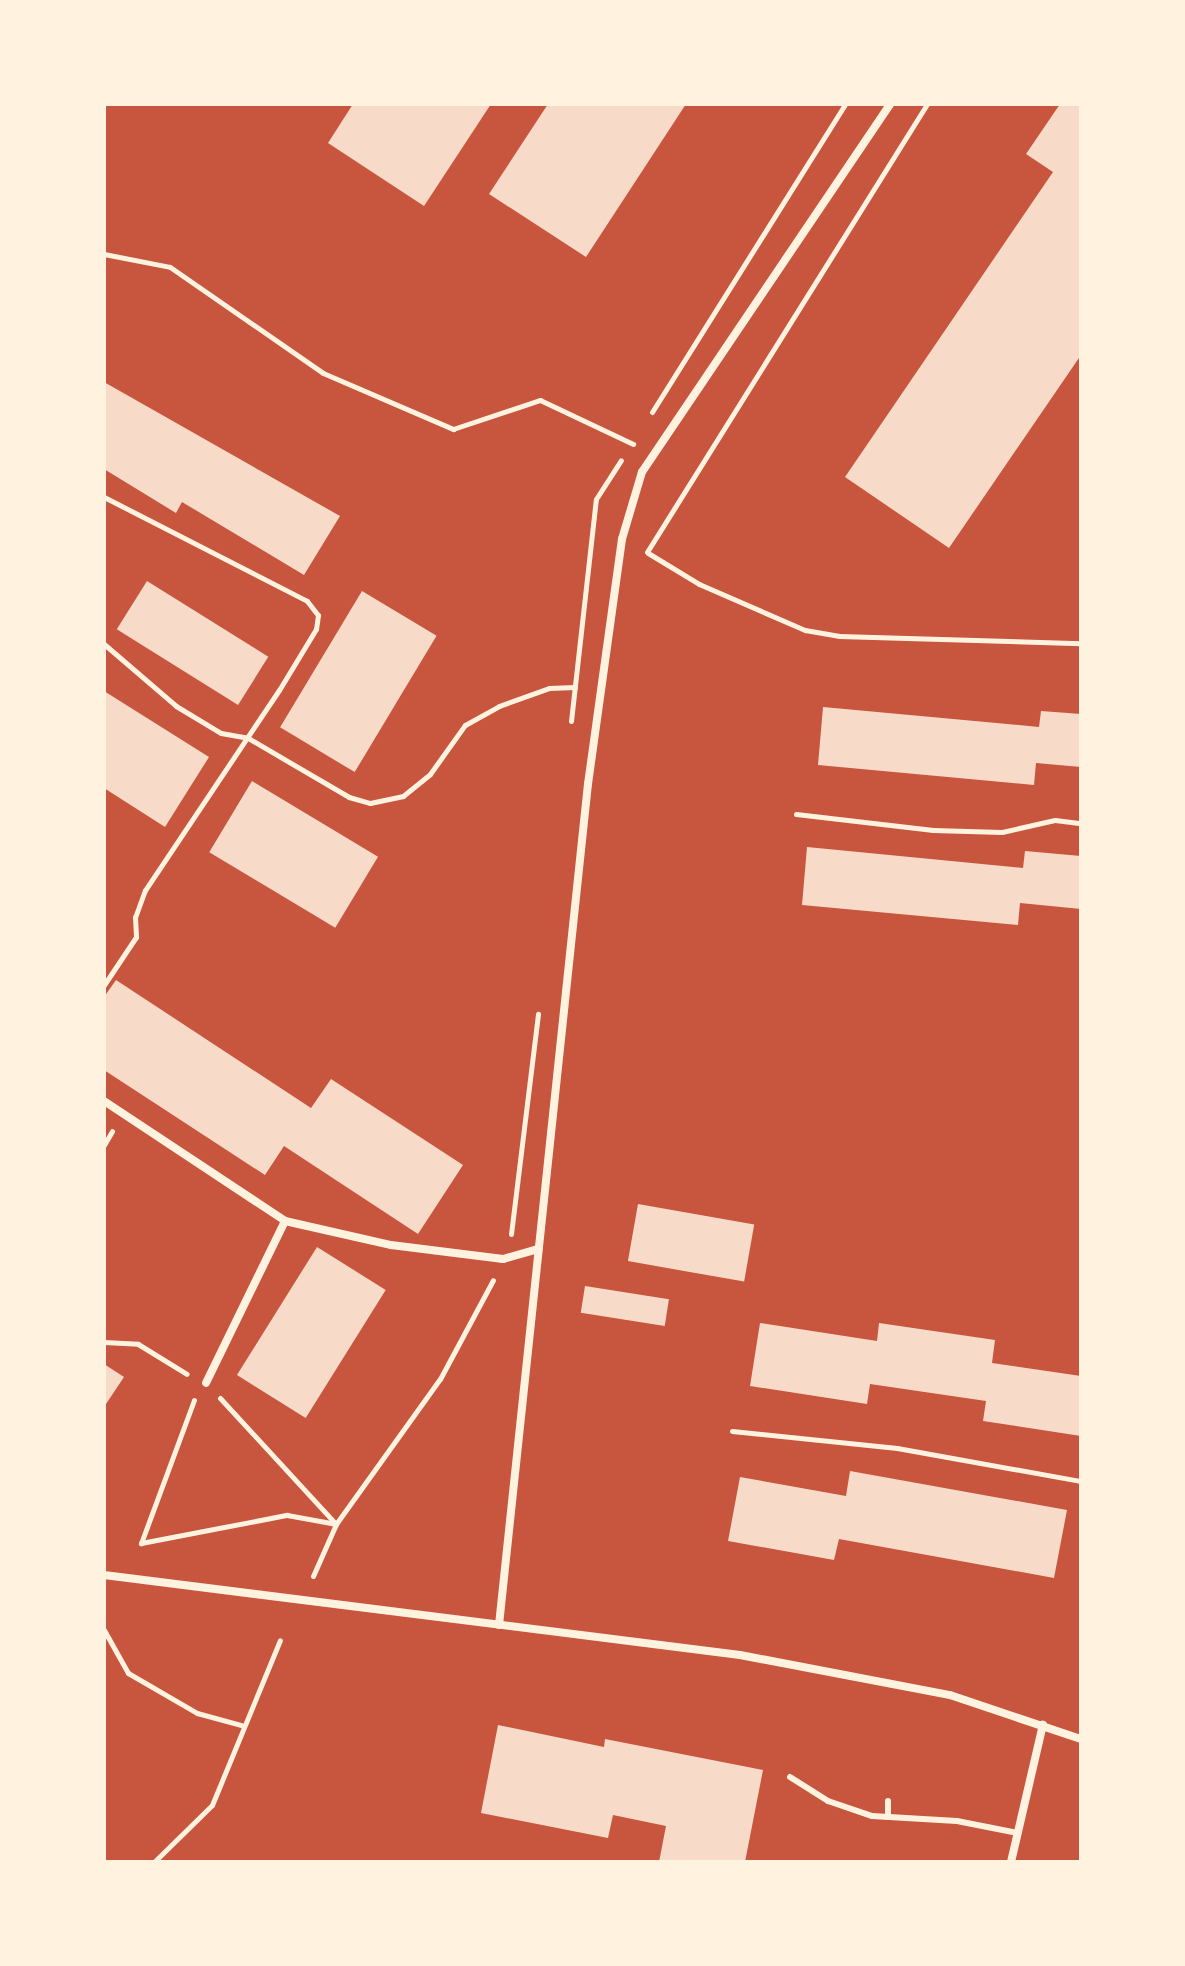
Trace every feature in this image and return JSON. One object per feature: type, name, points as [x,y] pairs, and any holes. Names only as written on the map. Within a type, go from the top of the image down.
[{"type":"street","points":[[499,1625],[588,784],[622,539],[642,472],[890,104]]},
{"type":"street","points":[[104,1101],[285,1221],[391,1245],[503,1259],[539,1249]]},
{"type":"street","points":[[206,1383],[285,1221]]},
{"type":"street","points":[[104,1575],[740,1655],[950,1695],[1081,1739]]},
{"type":"street","points":[[1011,1862],[1043,1725]]},
{"type":"lane","points":[[790,1777],[828,1801],[888,1817],[1018,1833]]},
{"type":"lane","points":[[888,1801],[888,1817]]},
{"type":"path","points":[[647,420],[845,104]]},
{"type":"path","points":[[647,552],[927,104]]},
{"type":"path","points":[[104,254],[170,267],[323,373],[453,429],[540,400],[633,444]]},
{"type":"path","points":[[611,472],[640,432]]},
{"type":"path","points":[[104,497],[307,601],[318,615],[316,629],[248,738],[145,890],[135,917],[136,937],[104,985]]},
{"type":"path","points":[[593,526],[647,552],[699,584],[805,630],[839,636],[1081,643]]},
{"type":"path","points":[[104,644],[176,706],[221,733],[248,738],[349,797],[370,803],[403,796],[430,774],[465,725],[499,706],[549,688],[575,687]]},
{"type":"path","points":[[796,814],[933,830],[1002,832],[1055,820],[1081,823]]},
{"type":"path","points":[[313,1576],[336,1524],[440,1379],[503,1259],[514,1225]]},
{"type":"path","points":[[104,1342],[138,1344],[206,1383],[336,1524]]},
{"type":"path","points":[[206,1383],[194,1401],[141,1543],[287,1515],[336,1524]]},
{"type":"path","points":[[732,1431],[897,1448],[1081,1481]]},
{"type":"path","points":[[104,1630],[128,1673],[197,1713],[241,1725]]},
{"type":"path","points":[[154,1862],[212,1805],[241,1725],[280,1640]]},
{"type":"building","points":[[353,104],[491,104],[424,206],[328,143]]},
{"type":"building","points":[[548,104],[686,104],[586,257],[489,194]]},
{"type":"building","points":[[1060,104],[1081,104],[1081,355],[949,548],[845,477],[1053,172],[1026,154]]},
{"type":"building","points":[[104,382],[340,516],[304,575],[182,502],[176,513],[104,469]]},
{"type":"building","points":[[147,581],[268,657],[238,705],[117,629]]},
{"type":"building","points":[[362,591],[437,636],[355,772],[280,727]]},
{"type":"building","points":[[104,691],[209,757],[165,827],[104,788]]},
{"type":"building","points":[[823,707],[1039,727],[1041,711],[1081,714],[1081,767],[1036,763],[1034,785],[818,765]]},
{"type":"building","points":[[252,781],[378,857],[335,928],[209,852]]},
{"type":"building","points":[[807,847],[1023,868],[1025,851],[1081,856],[1081,909],[1020,903],[1018,925],[802,905]]},
{"type":"building","points":[[116,980],[311,1108],[331,1079],[463,1165],[418,1234],[284,1146],[265,1175],[104,1070],[104,997]]},
{"type":"building","points":[[638,1204],[754,1224],[744,1282],[628,1261]]},
{"type":"building","points":[[317,1247],[386,1290],[306,1418],[237,1375]]},
{"type":"building","points":[[585,1286],[669,1299],[665,1326],[581,1313]]},
{"type":"building","points":[[760,1323],[877,1341],[879,1323],[995,1340],[992,1363],[1081,1376],[1081,1436],[983,1421],[986,1401],[870,1384],[867,1404],[750,1386]]},
{"type":"building","points":[[104,1364],[124,1377],[104,1407]]},
{"type":"building","points":[[850,1471],[1067,1510],[1054,1578],[839,1539],[834,1560],[728,1541],[740,1477],[846,1496]]},
{"type":"building","points":[[498,1725],[604,1747],[605,1739],[763,1770],[745,1862],[659,1862],[666,1826],[613,1815],[608,1838],[481,1813]]}]
